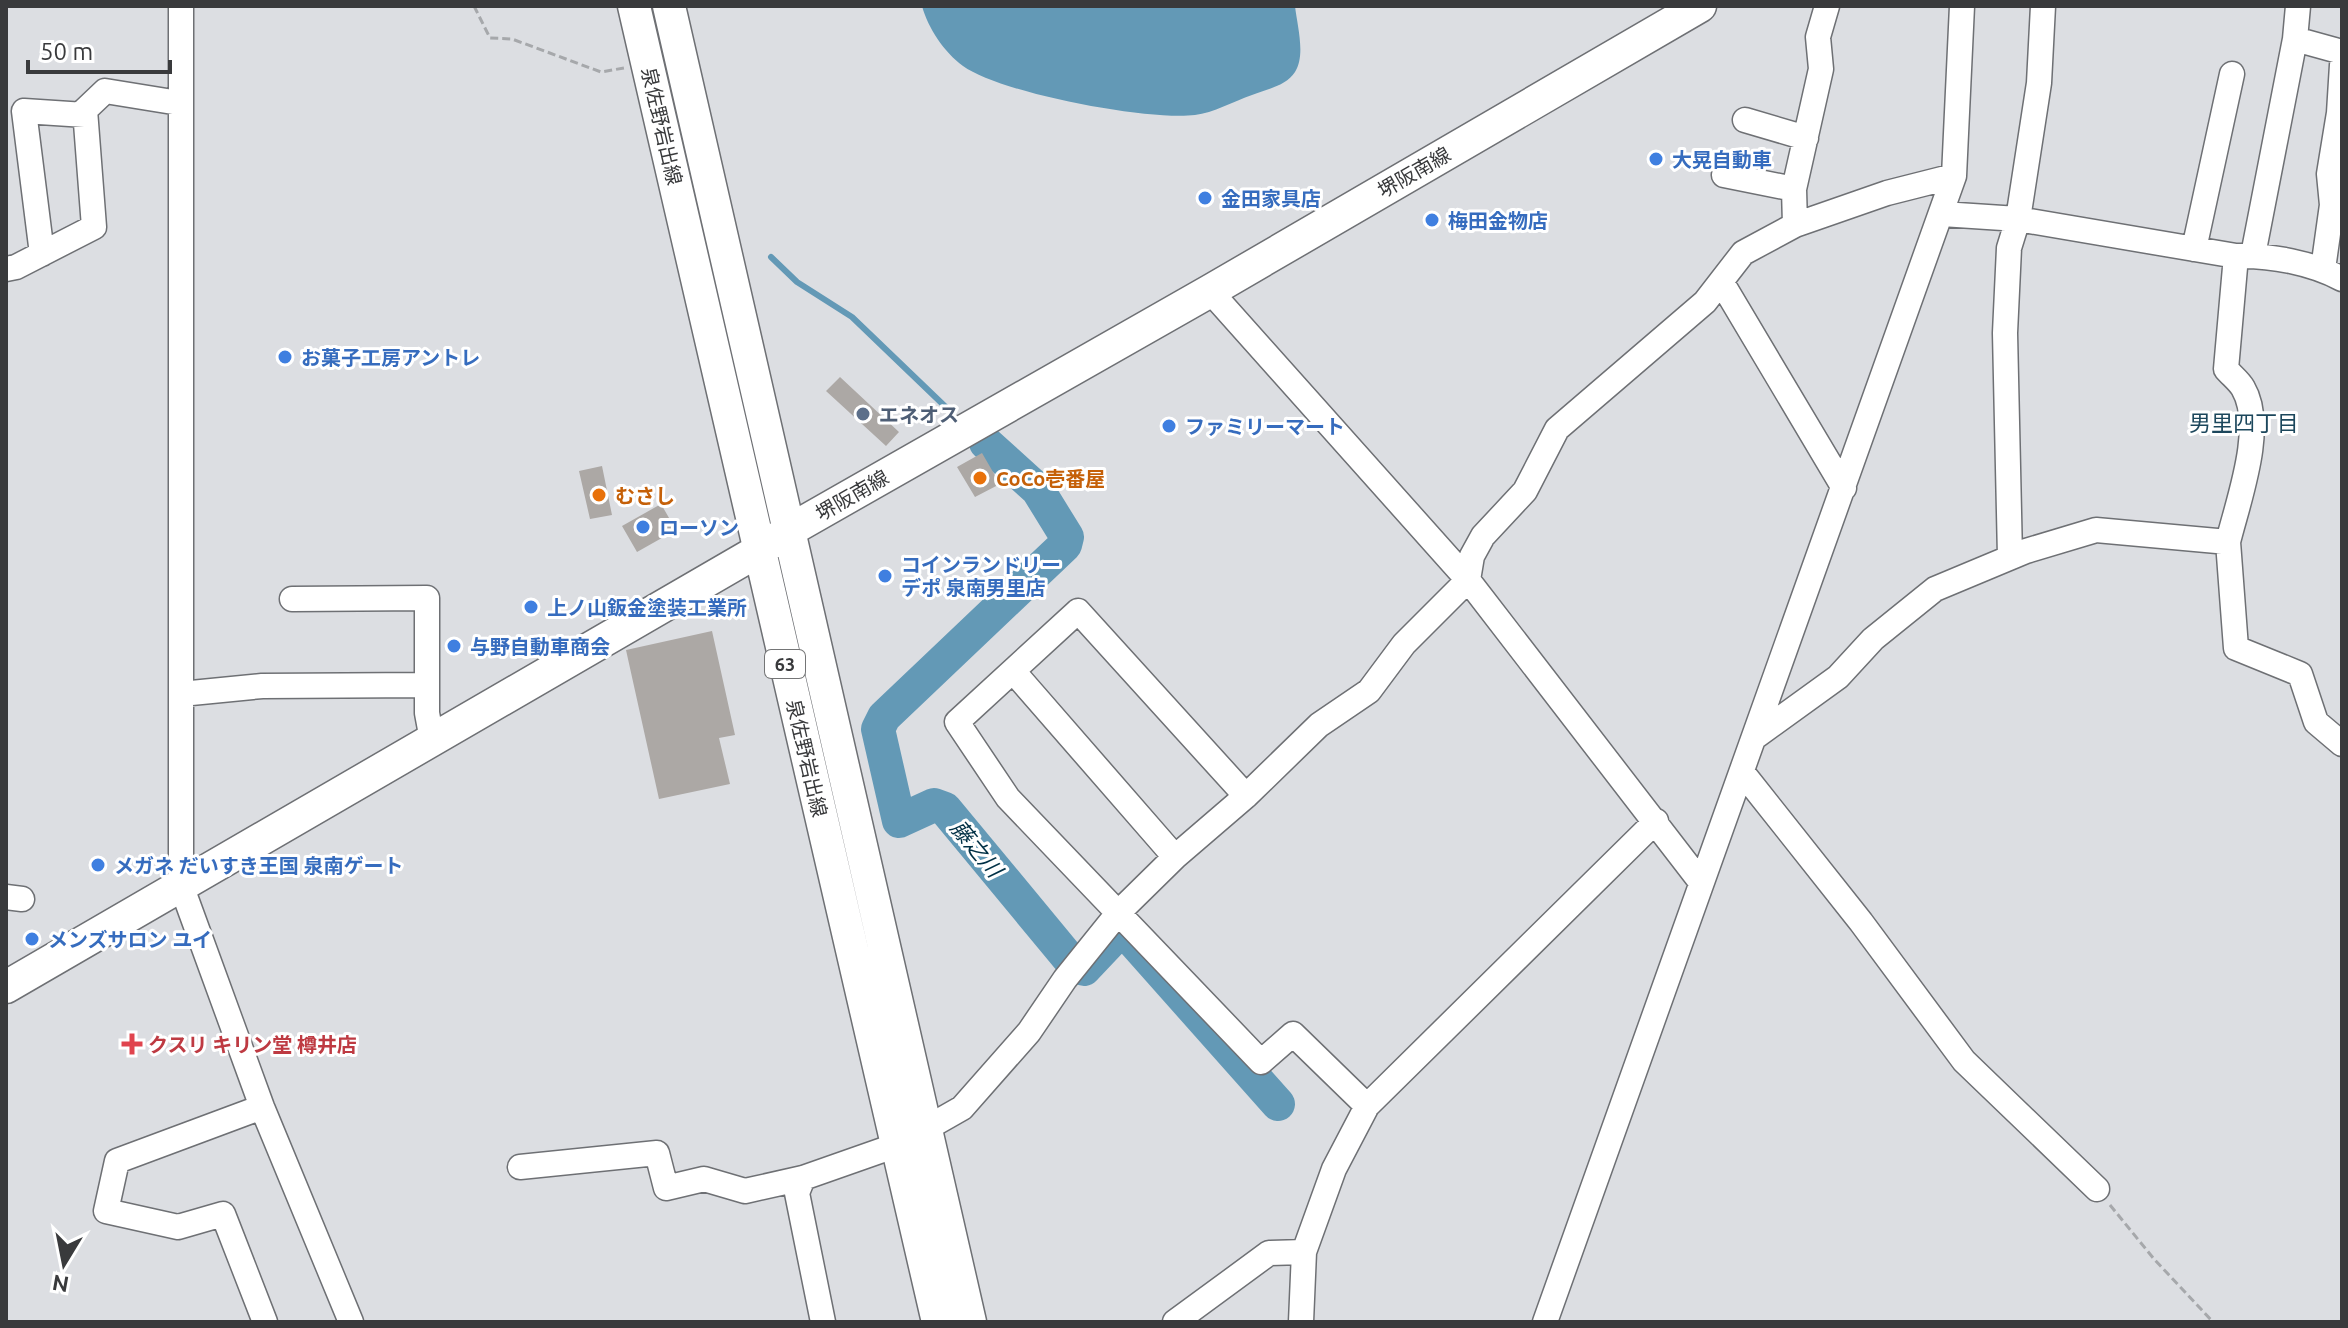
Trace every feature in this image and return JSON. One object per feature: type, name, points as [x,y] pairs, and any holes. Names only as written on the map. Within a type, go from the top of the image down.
[{"type":"main road","name":"泉佐野岩出線","points":[[634,6],[938,1322]]},
{"type":"main road","name":"泉佐野岩出線","points":[[669,6],[970,1322]]},
{"type":"main road","name":"堺阪南線","points":[[6,987],[790,530],[1210,291],[1700,6]]},
{"type":"street","points":[[181,6],[181,885],[262,1107],[351,1322]]},
{"type":"street","points":[[1795,225],[1794,189],[1821,69],[1818,37],[1827,6]]},
{"type":"street","points":[[1545,1322],[1700,881],[1755,737],[1942,214],[1954,176],[1962,6]]},
{"type":"street","points":[[2010,557],[2005,333],[2009,248],[2018,219],[2039,83],[2043,6]]},
{"type":"street","points":[[2298,6],[2295,39],[2245,256],[2226,369],[2243,388],[2250,411],[2251,451],[2228,542],[2236,648],[2300,674],[2316,722],[2342,744]]},
{"type":"street","points":[[2295,39],[2342,52]]},
{"type":"street","points":[[1942,214],[2018,219],[2245,256],[2333,274],[2329,174],[2339,113],[2342,65]]},
{"type":"street","points":[[2194,249],[2232,74]]},
{"type":"street","points":[[6,269],[16,267],[94,227],[85,110],[105,91],[179,103]]},
{"type":"street","points":[[42,254],[24,111],[85,115]]},
{"type":"street","points":[[1745,120],[1806,138]]},
{"type":"street","points":[[1724,175],[1794,189]]},
{"type":"street","points":[[520,1167],[657,1153],[666,1188],[704,1179],[745,1191],[803,1178],[897,1145],[962,1108],[1029,1032],[1119,912],[1319,725],[1369,691],[1404,644],[1468,580],[1472,556],[1483,536],[1525,491],[1557,429],[1705,302],[1743,253],[1795,225],[1887,193],[1954,176]]},
{"type":"street","points":[[1722,283],[1844,488]]},
{"type":"street","points":[[1210,291],[1468,580],[1700,881]]},
{"type":"street","points":[[1755,737],[1838,677],[1873,639],[1935,589],[2010,557],[2096,530],[2228,542]]},
{"type":"street","points":[[292,599],[427,598],[427,713],[432,740]]},
{"type":"street","points":[[1246,796],[1078,611],[957,722],[1008,798],[1261,1062],[1293,1034],[1367,1106]]},
{"type":"street","points":[[1013,671],[1175,857]]},
{"type":"street","points":[[181,694],[262,686],[427,685]]},
{"type":"street","points":[[1742,772],[1861,922],[1964,1061],[2097,1189]]},
{"type":"street","points":[[1301,1322],[1304,1252],[1334,1169],[1367,1106],[1656,821]]},
{"type":"street","points":[[262,1107],[117,1161],[106,1211],[178,1227],[223,1214],[265,1322]]},
{"type":"street","points":[[803,1178],[797,1193],[823,1322]]},
{"type":"street","points":[[1175,1322],[1269,1253],[1304,1252]]},
{"type":"path","points":[[474,6],[490,38],[512,39],[601,72],[648,64]]},
{"type":"path","points":[[2097,1189],[2154,1259],[2213,1322]]},
{"type":"water","points":[[922,6],[1295,6],[1300,57],[1295,72],[1281,84],[1209,112],[1173,116],[1144,114],[1040,95],[982,76],[949,54],[928,23]]},
{"type":"building","points":[[840,377],[899,432],[886,446],[826,391]]},
{"type":"building","points":[[982,453],[1000,484],[975,497],[957,467]]},
{"type":"building","points":[[602,466],[612,515],[590,519],[579,471]]},
{"type":"building","points":[[661,504],[676,530],[637,552],[622,526]]},
{"type":"building","points":[[712,631],[735,735],[719,738],[730,784],[659,799],[626,650]]},
{"type":"waterway","name":"藤之川","points":[[771,257],[797,282],[852,317],[953,414]]},
{"type":"waterway","name":"藤之川","points":[[986,443],[1038,490],[1067,537],[1065,545],[884,717],[878,729],[899,821],[934,805],[945,809],[1070,960],[1084,969],[1118,933],[1127,934],[1278,1104]]},
{"type":"place","name":"大晃自動車","points":[[1656,159]]},
{"type":"place","name":"金田家具店","points":[[1205,198]]},
{"type":"place","name":"梅田金物店","points":[[1432,220]]},
{"type":"place","name":"お菓子工房アントレ","points":[[285,357]]},
{"type":"place","name":"エネオス","points":[[863,414]]},
{"type":"place","name":"ファミリーマート","points":[[1169,426]]},
{"type":"place","name":"CoCo壱番屋","points":[[980,478]]},
{"type":"place","name":"むさし","points":[[599,495]]},
{"type":"place","name":"ローソン","points":[[643,527]]},
{"type":"place","name":"コインランドリー デポ 泉南男里店","points":[[885,576]]},
{"type":"place","name":"上ノ山鈑金塗装工業所","points":[[531,607]]},
{"type":"place","name":"与野自動車商会","points":[[454,646]]},
{"type":"place","name":"メガネ だいすき王国 泉南ゲート","points":[[98,865]]},
{"type":"place","name":"メンズサロン ユイ","points":[[32,939]]},
{"type":"place","name":"クスリ キリン堂 樽井店","points":[[132,1044]]},
{"type":"district","name":"男里四丁目","points":[[2244,422]]}]
